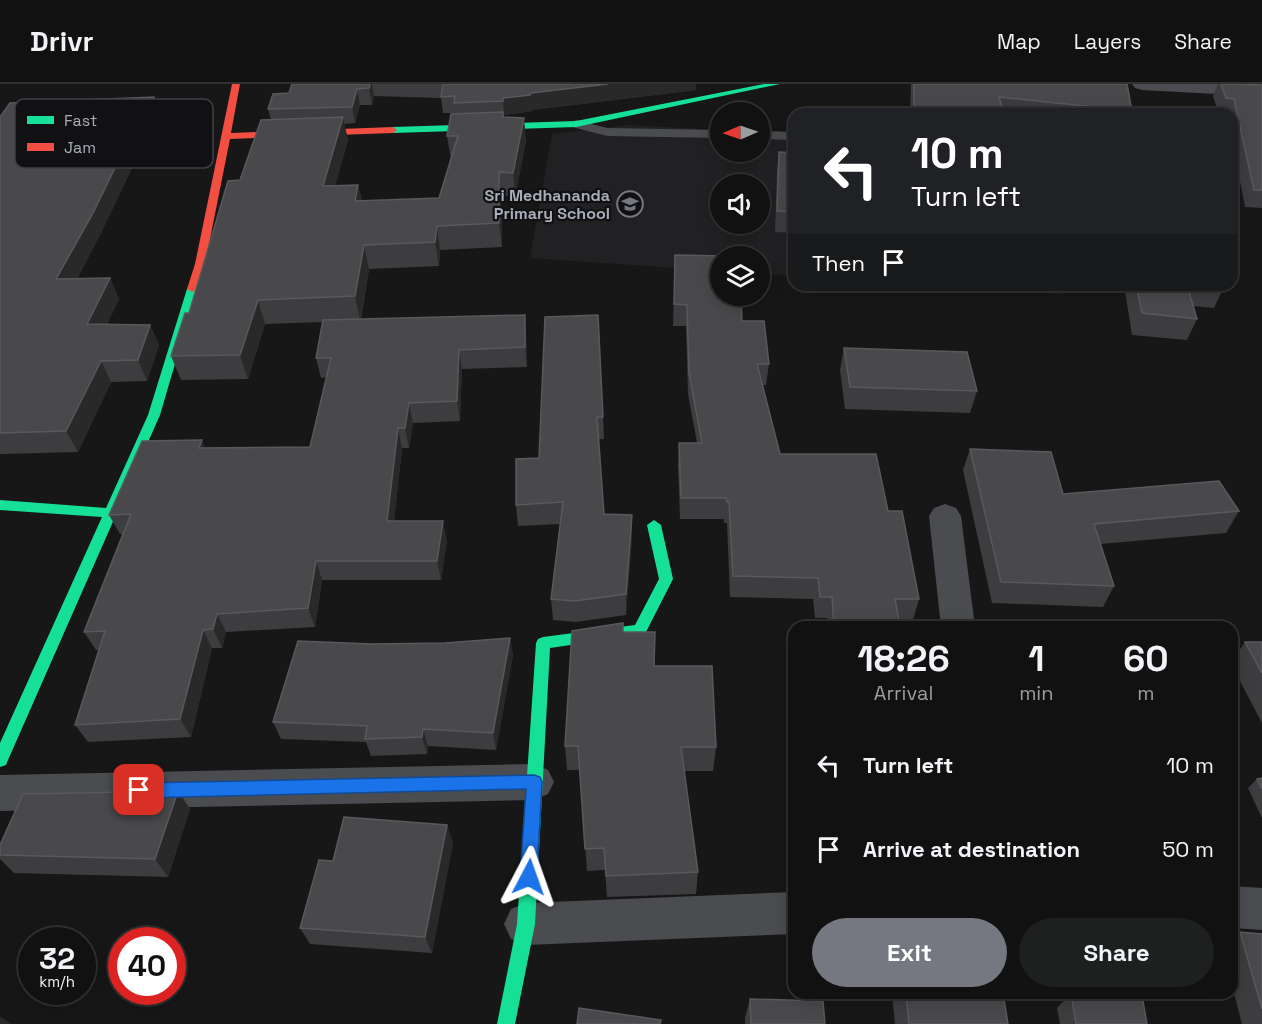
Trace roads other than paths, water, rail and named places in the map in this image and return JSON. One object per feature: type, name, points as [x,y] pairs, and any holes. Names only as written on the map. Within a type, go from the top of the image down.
[{"type":"main road","points":[[0,760],[154,415],[200,264],[236,84]]},
{"type":"main road","points":[[226,136],[576,124],[776,84]]},
{"type":"main road","points":[[0,505],[111,513]]},
{"type":"main road","points":[[506,1024],[526,924],[543,643],[640,630],[666,579],[654,525]]},
{"type":"street","points":[[1142,84],[1228,86],[1262,94]]},
{"type":"street","points":[[945,516],[957,621]]},
{"type":"street","points":[[0,793],[534,782]]},
{"type":"street","points":[[1238,907],[1262,909]]},
{"type":"street","points":[[526,924],[788,913]]},
{"type":"lane","points":[[576,124],[607,132],[710,134]]},
{"type":"lane","points":[[770,135],[788,136]]},
{"type":"place","name":"Sri Medhananda Primary School","points":[[630,204]]}]
